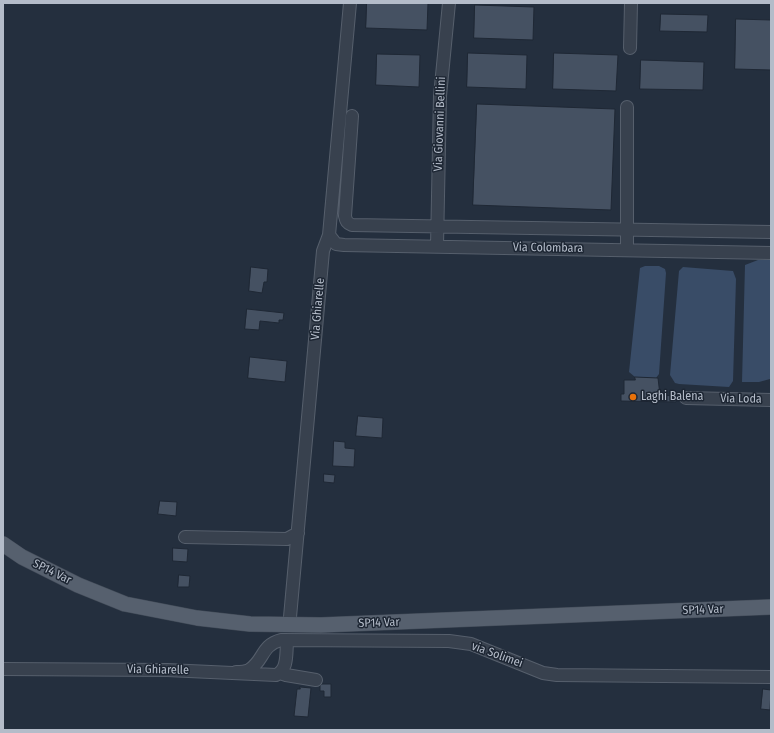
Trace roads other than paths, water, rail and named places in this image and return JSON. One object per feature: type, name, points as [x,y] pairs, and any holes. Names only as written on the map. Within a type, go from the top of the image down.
[{"type":"main road","name":"SP14 Var","points":[[3,544],[22,557],[78,585],[125,604],[197,618],[250,624],[321,625],[771,607]]},
{"type":"street","name":"Via Ghiarelle","points":[[290,617],[323,251],[329,235],[350,3]]},
{"type":"street","name":"Via Giovanni Bellini","points":[[437,246],[440,96],[449,3]]},
{"type":"street","points":[[630,48],[631,3]]},
{"type":"street","points":[[627,107],[627,250]]},
{"type":"street","points":[[352,116],[345,216],[346,221],[352,225],[771,232]]},
{"type":"street","points":[[334,179],[347,180]]},
{"type":"street","points":[[537,228],[537,248]]},
{"type":"street","points":[[722,231],[722,252]]},
{"type":"street","name":"Via Colombara","points":[[329,235],[336,244],[344,245],[771,253]]},
{"type":"street","name":"Via Loda","points":[[686,398],[771,400]]},
{"type":"street","points":[[186,537],[287,539],[298,533]]},
{"type":"street","name":"via Solimei","points":[[236,672],[248,670],[258,662],[269,645],[274,641],[441,641],[471,644],[543,673],[557,675],[771,677]]},
{"type":"street","points":[[280,673],[284,667],[287,643]]},
{"type":"street","name":"Via Ghiarelle","points":[[3,669],[167,670],[236,672],[271,675],[280,673],[316,680]]},
{"type":"water","points":[[771,259],[771,375],[770,379],[759,382],[742,382],[745,265],[758,260]]},
{"type":"water","points":[[645,266],[659,266],[665,269],[666,273],[659,374],[656,378],[635,377],[629,372],[640,268]]},
{"type":"water","points":[[683,267],[733,271],[736,279],[733,381],[729,387],[679,384],[675,383],[670,375],[679,271]]},
{"type":"place","name":"Laghi Balena","points":[[633,397]]}]
